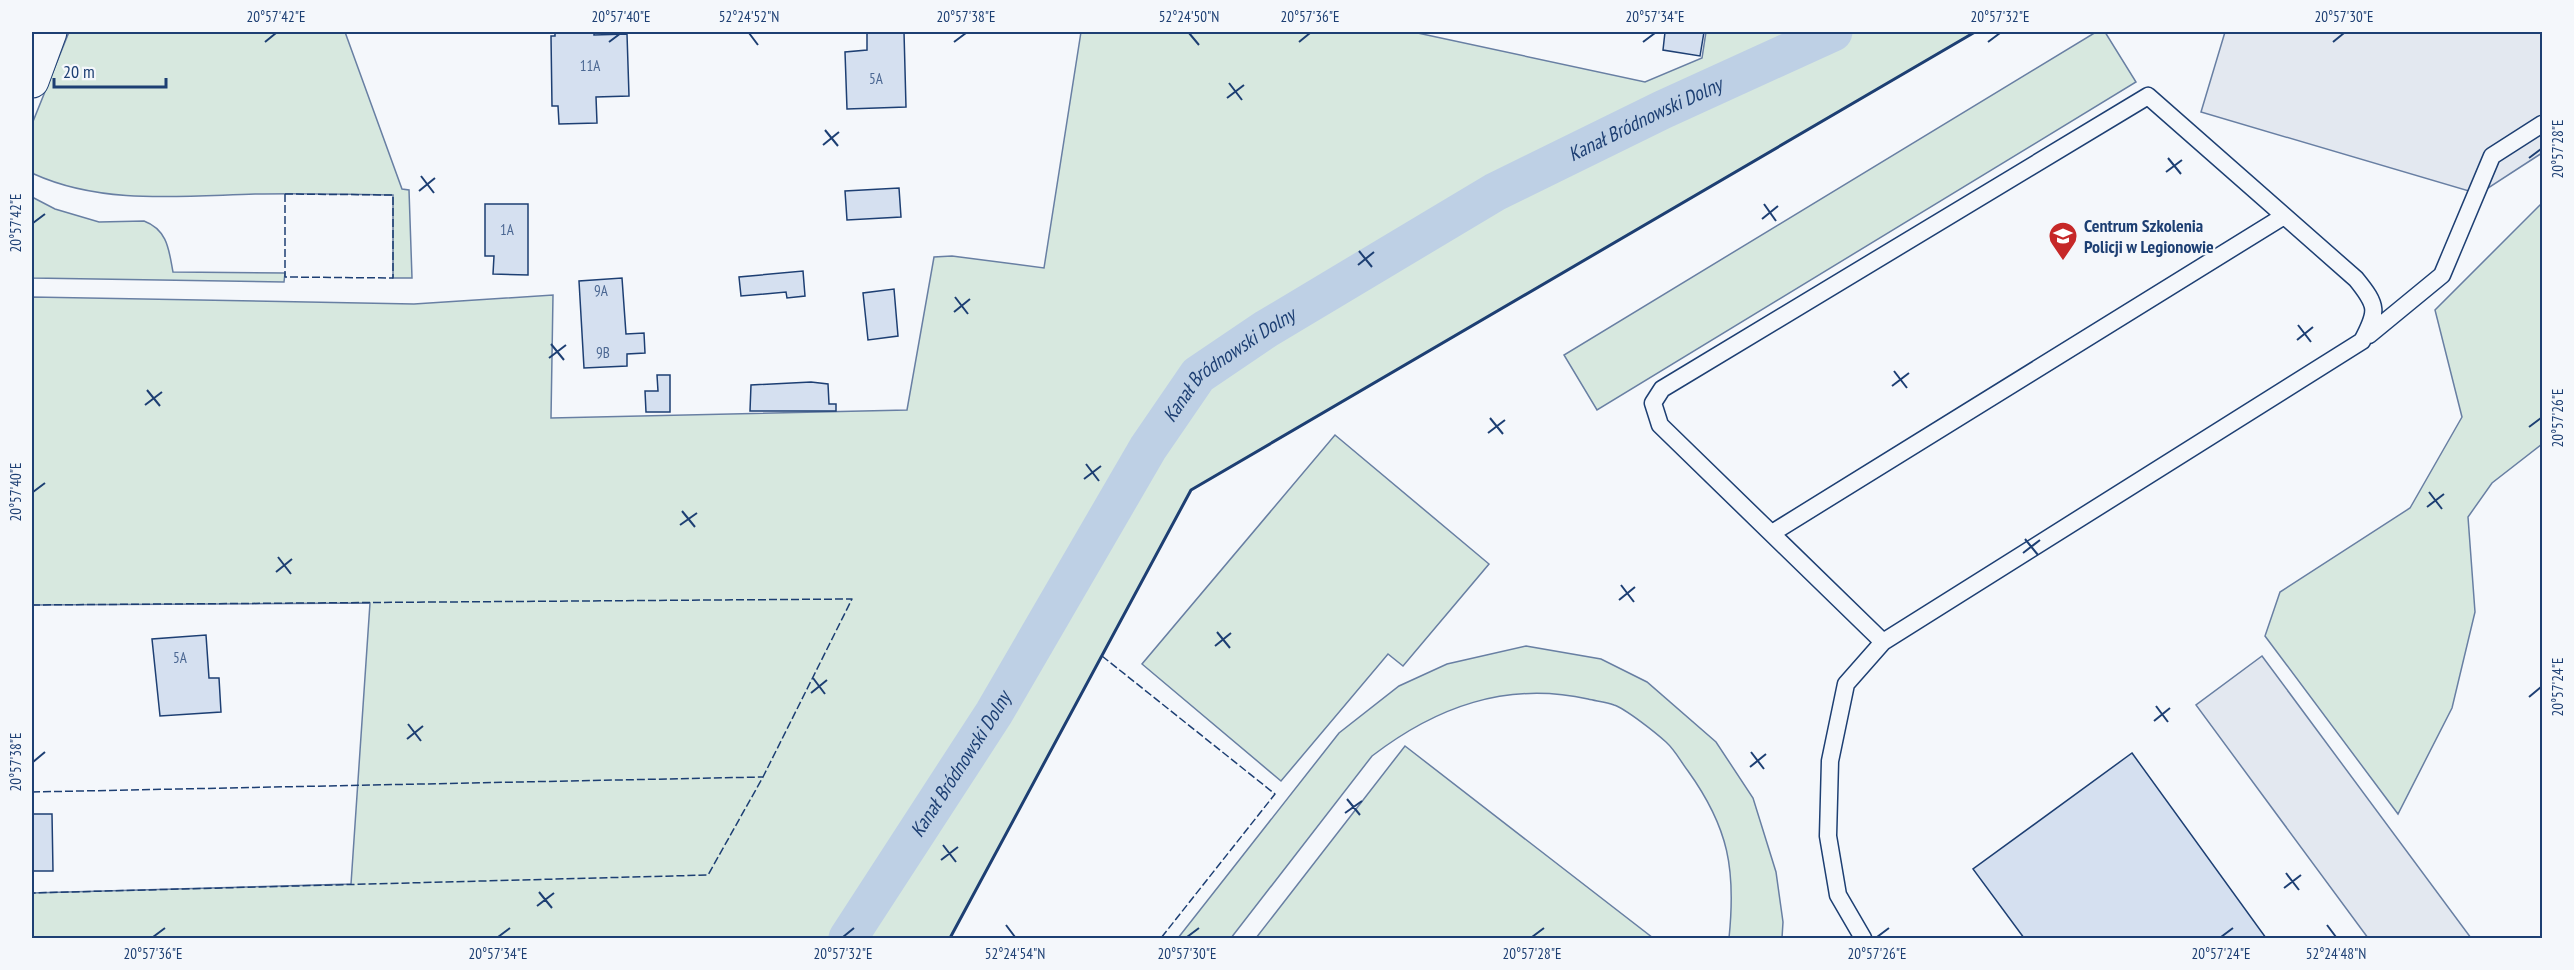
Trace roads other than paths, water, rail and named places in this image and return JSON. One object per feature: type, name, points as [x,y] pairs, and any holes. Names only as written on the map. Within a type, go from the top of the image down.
[{"type":"street","points":[[32,81],[50,32]]},
{"type":"lane","points":[[1882,642],[1659,425],[1653,403],[1662,389],[2148,96],[2356,279],[2371,297],[2374,318],[2362,341]]},
{"type":"lane","points":[[1863,939],[1838,895],[1828,836],[1830,761],[1846,684],[1882,642],[2362,341],[2442,275],[2492,156],[2542,124]]},
{"type":"lane","points":[[1772,533],[2284,216]]},
{"type":"waterway","name":"Kanał Bródnowski Dolny","points":[[848,938],[994,713],[1148,448],[1198,375],[1266,329],[1495,192],[1662,110],[1833,32]]},
{"type":"place","name":"Centrum Szkolenia Policji w Legionowie","points":[[2063,262]]}]
